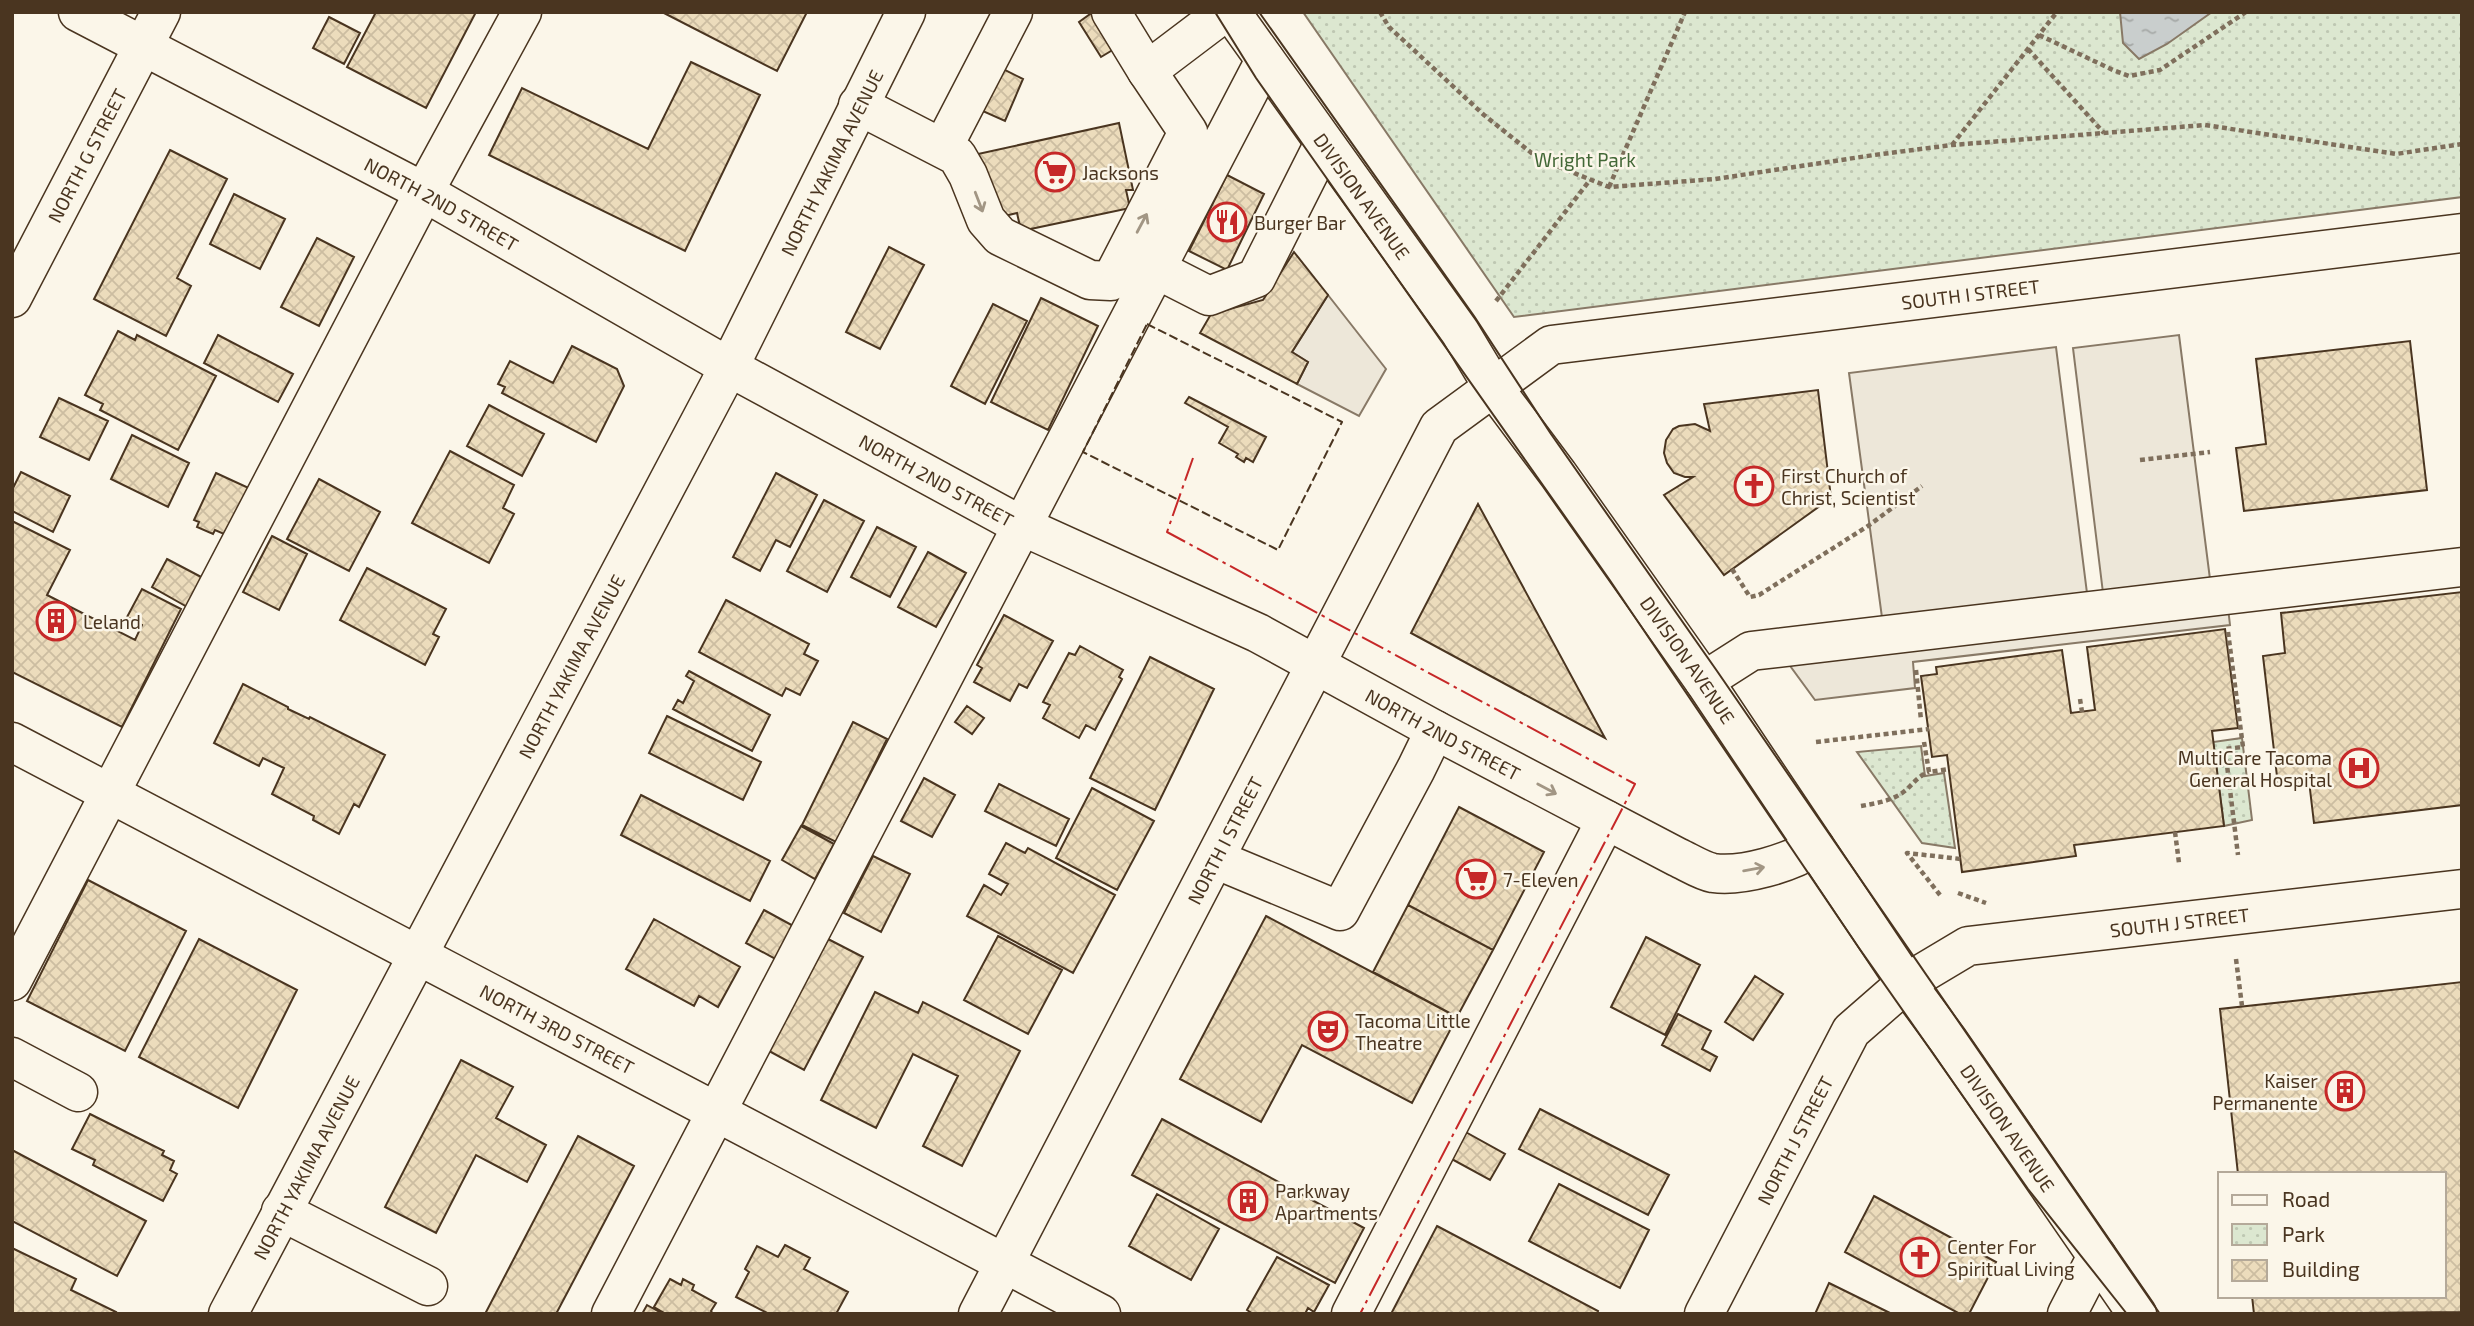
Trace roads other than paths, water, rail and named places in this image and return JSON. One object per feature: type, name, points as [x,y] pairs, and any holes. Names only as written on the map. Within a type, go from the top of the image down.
[{"type":"street","name":"NORTH 2ND STREET","points":[[78,12],[424,192],[729,367],[1022,526],[1258,633],[1435,730],[1712,873],[1754,870],[1798,858],[1815,847]]},
{"type":"street","name":"NORTH G STREET","points":[[12,298],[161,12]]},
{"type":"street","points":[[12,981],[424,192],[522,12]]},
{"type":"street","name":"NORTH YAKIMA AVENUE","points":[[228,1314],[729,367],[905,12]]},
{"type":"street","points":[[943,147],[1013,12]]},
{"type":"street","points":[[858,105],[957,156],[968,175],[986,220],[1000,236],[1090,280],[1111,281],[1188,132],[1111,12]]},
{"type":"street","points":[[1147,71],[1225,12]]},
{"type":"street","name":"DIVISION AVENUE","points":[[1231,12],[1460,332],[1493,387],[1704,681],[1906,983],[2137,1314]]},
{"type":"street","points":[[611,1314],[1265,60]]},
{"type":"street","points":[[1156,269],[1209,296],[1256,278],[1324,143]]},
{"type":"street","name":"SOUTH I STREET","points":[[1493,387],[1551,345],[2462,233]]},
{"type":"street","name":"NORTH I STREET","points":[[978,1314],[1439,427],[1493,387]]},
{"type":"street","points":[[1704,681],[1751,652],[2462,567]]},
{"type":"street","points":[[1215,859],[1340,911],[1435,730]]},
{"type":"street","name":"NORTH 3RD STREET","points":[[12,742],[1101,1314]]},
{"type":"street","points":[[1351,1314],[1606,820]]},
{"type":"street","name":"SOUTH J STREET","points":[[1906,983],[1968,947],[2462,889]]},
{"type":"street","name":"NORTH J STREET","points":[[1704,1314],[1851,1031],[1906,983]]},
{"type":"street","points":[[12,1057],[78,1092]]},
{"type":"street","points":[[281,1212],[428,1286]]},
{"type":"street","points":[[2067,1314],[2097,1256]]},
{"type":"water","points":[[2120,12],[2212,12],[2167,44],[2139,59],[2123,43]]},
{"type":"tram line","points":[[1215,12],[1256,78],[1609,579],[1859,948],[2028,1189],[2127,1314]]},
{"type":"tram line","points":[[1259,12],[1474,316],[1551,434],[2160,1314]]},
{"type":"place","name":"Jacksons","points":[[1055,172]]},
{"type":"place","name":"Burger Bar","points":[[1227,222]]},
{"type":"place","name":"First Church of Christ, Scientist","points":[[1754,486]]},
{"type":"place","name":"Leland","points":[[56,621]]},
{"type":"place","name":"MultiCare Tacoma General Hospital","points":[[2359,768]]},
{"type":"place","name":"7-Eleven","points":[[1476,879]]},
{"type":"place","name":"Tacoma Little Theatre","points":[[1328,1031]]},
{"type":"place","name":"Kaiser Permanente","points":[[2345,1091]]},
{"type":"place","name":"Parkway Apartments","points":[[1248,1201]]},
{"type":"place","name":"Center For Spiritual Living","points":[[1920,1257]]},
{"type":"park label","name":"Wright Park","points":[[1585,159]]}]
